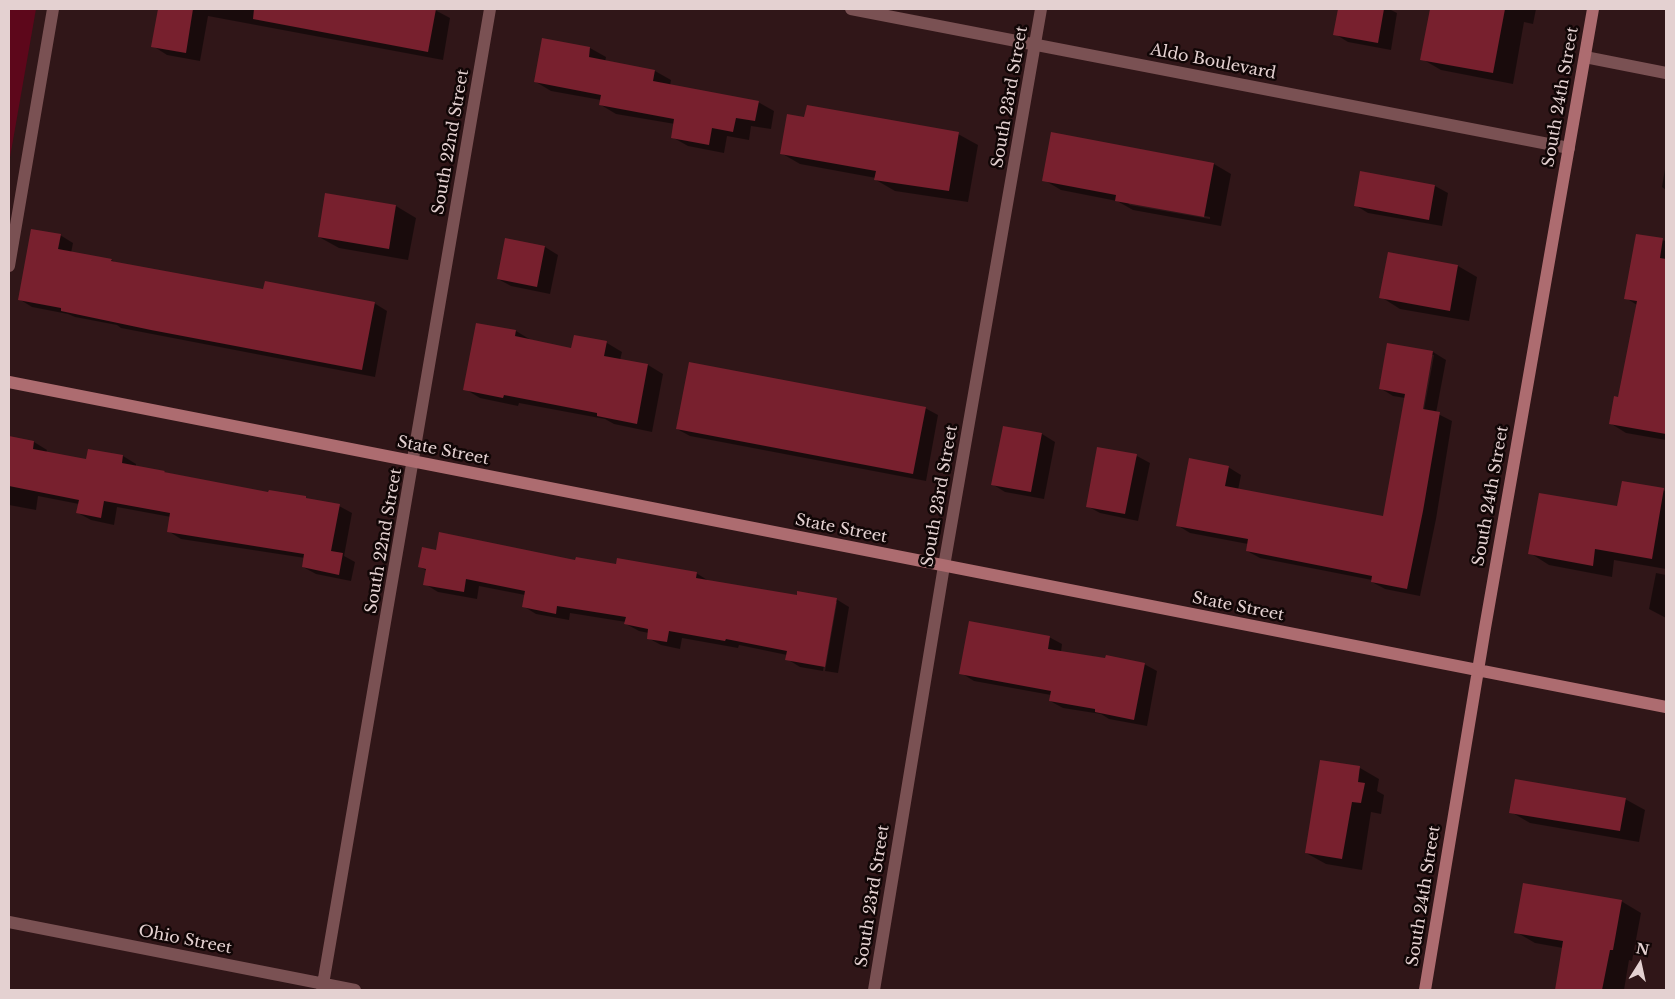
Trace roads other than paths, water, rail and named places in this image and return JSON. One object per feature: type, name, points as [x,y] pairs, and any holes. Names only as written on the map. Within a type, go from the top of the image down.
[{"type":"street","points":[[9,266],[53,9]]},
{"type":"street","name":"South 22nd Street","points":[[323,987],[490,9]]},
{"type":"street","name":"Aldo Boulevard","points":[[851,9],[1569,148]]},
{"type":"street","name":"South 23rd Street","points":[[874,990],[944,566],[1041,9]]},
{"type":"street","name":"South 24th Street","points":[[1425,990],[1478,670],[1593,9]]},
{"type":"street","points":[[1585,57],[1666,72]]},
{"type":"street","name":"State Street","points":[[9,382],[1666,707]]},
{"type":"street","name":"Ohio Street","points":[[9,922],[323,987],[355,990]]}]
